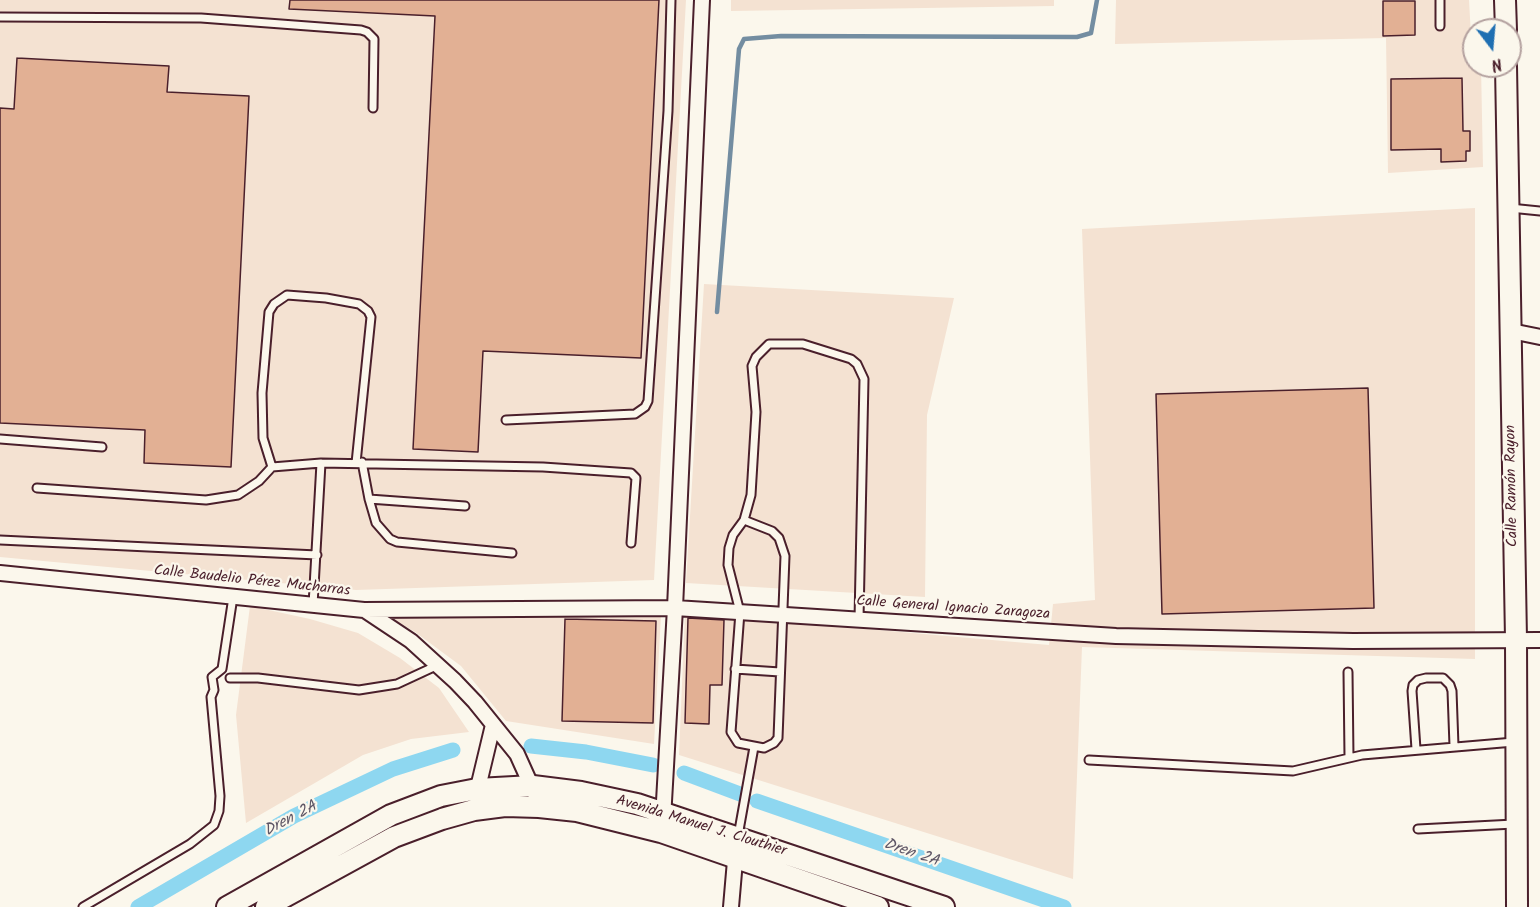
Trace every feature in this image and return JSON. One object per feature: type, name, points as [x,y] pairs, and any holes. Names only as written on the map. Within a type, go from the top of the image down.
[{"type":"main road","points":[[1505,0],[1506,18]]},
{"type":"main road","name":"Calle Ramón Rayon","points":[[1506,78],[1516,639],[1517,907]]},
{"type":"main road","name":"Avenida Manuel J. Clouthier","points":[[227,907],[391,815],[441,796],[477,789],[533,786],[581,792],[637,804],[662,822],[735,857],[878,907]]},
{"type":"main road","name":"Avenida Manuel J. Clouthier","points":[[266,907],[394,837],[441,819],[474,810],[505,806],[539,807],[662,822],[738,837],[944,907]]},
{"type":"street","points":[[662,822],[675,608],[702,0]]},
{"type":"street","points":[[1511,331],[1540,337]]},
{"type":"street","name":"Calle Baudelio Pérez Mucharras","points":[[0,573],[364,610],[390,626],[438,665],[475,702],[517,754],[533,786],[539,807]]},
{"type":"street","name":"Calle General Ignacio Zaragoza","points":[[364,610],[675,608],[1139,636],[1331,640],[1540,640]]},
{"type":"street","points":[[474,810],[493,725]]},
{"type":"street","points":[[731,907],[738,837]]},
{"type":"lane","points":[[506,420],[635,414],[645,407],[648,401],[668,111],[671,0]]},
{"type":"lane","points":[[1440,0],[1440,26]]},
{"type":"lane","points":[[0,17],[201,18],[361,30],[374,39],[373,108]]},
{"type":"lane","points":[[1509,207],[1540,211]]},
{"type":"lane","points":[[272,467],[263,438],[263,381],[269,312],[274,304],[287,295],[326,298],[359,304],[368,311],[371,317],[359,463],[376,523],[390,539],[397,542],[512,553]]},
{"type":"lane","points":[[744,520],[772,531],[779,538],[785,556],[778,738],[768,747],[754,747],[738,743],[732,735],[740,612],[728,565],[733,535],[744,520],[751,495],[756,412],[752,366],[756,357],[769,344],[803,344],[851,359],[857,364],[864,379],[859,619]]},
{"type":"lane","points":[[0,438],[102,447]]},
{"type":"lane","points":[[314,605],[321,463]]},
{"type":"lane","points":[[37,488],[206,500],[238,495],[259,481],[272,467],[321,463],[543,466],[631,473],[636,478],[631,543]]},
{"type":"lane","points":[[369,499],[465,506]]},
{"type":"lane","points":[[0,540],[317,555]]},
{"type":"lane","points":[[83,907],[190,844],[214,825],[219,812],[220,796],[212,677],[222,669],[233,597]]},
{"type":"lane","points":[[230,678],[258,678],[359,690],[397,684],[438,665]]},
{"type":"lane","points":[[735,669],[780,672]]},
{"type":"lane","points":[[1348,672],[1349,757]]},
{"type":"lane","points":[[1416,749],[1412,691],[1413,685],[1426,678],[1443,678],[1450,685],[1454,746]]},
{"type":"lane","points":[[1089,760],[1293,771],[1313,768],[1349,757],[1416,749],[1516,742]]},
{"type":"lane","points":[[738,837],[754,747]]},
{"type":"lane","points":[[1418,829],[1517,824]]},
{"type":"shaded area","points":[[0,0],[686,0],[654,580],[356,590],[0,557]]},
{"type":"shaded area","points":[[731,0],[1054,0],[1054,6],[731,11]]},
{"type":"shaded area","points":[[1116,0],[1469,0],[1470,18],[1462,18],[1462,78],[1481,78],[1483,167],[1388,173],[1386,38],[1115,44]]},
{"type":"shaded area","points":[[1475,208],[1475,659],[1082,647],[1073,879],[679,755],[685,613],[1049,645],[1053,604],[1095,600],[1082,229]]},
{"type":"shaded area","points":[[704,284],[954,298],[927,415],[925,597],[686,583]]},
{"type":"shaded area","points":[[250,606],[310,619],[358,633],[400,658],[439,688],[469,732],[411,739],[363,755],[246,823],[236,715]]},
{"type":"shaded area","points":[[661,615],[654,744],[506,721],[461,666],[415,632],[391,618]]},
{"type":"building","points":[[290,0],[659,0],[641,358],[483,351],[478,452],[413,449],[435,16],[289,9]]},
{"type":"building","points":[[1383,1],[1415,1],[1415,35],[1383,36]]},
{"type":"building","points":[[17,58],[169,66],[167,92],[249,96],[231,467],[144,463],[145,430],[0,423],[0,108],[14,109]]},
{"type":"building","points":[[1462,78],[1463,131],[1470,131],[1470,151],[1466,151],[1466,161],[1441,162],[1441,149],[1391,150],[1391,79]]},
{"type":"building","points":[[1368,388],[1374,608],[1162,614],[1156,394]]},
{"type":"building","points":[[688,618],[724,620],[722,685],[710,685],[709,724],[685,723]]},
{"type":"building","points":[[565,619],[656,621],[653,723],[562,721]]},
{"type":"waterway","points":[[717,312],[739,49],[744,39],[781,36],[1077,37],[1091,33],[1097,0]]},
{"type":"waterway","name":"Dren 2A","points":[[531,746],[586,752],[653,765]]},
{"type":"waterway","name":"Dren 2A","points":[[138,907],[294,816],[393,769],[453,750]]},
{"type":"waterway","name":"Dren 2A","points":[[684,773],[740,794]]},
{"type":"waterway","name":"Dren 2A","points":[[757,801],[1064,907]]}]
